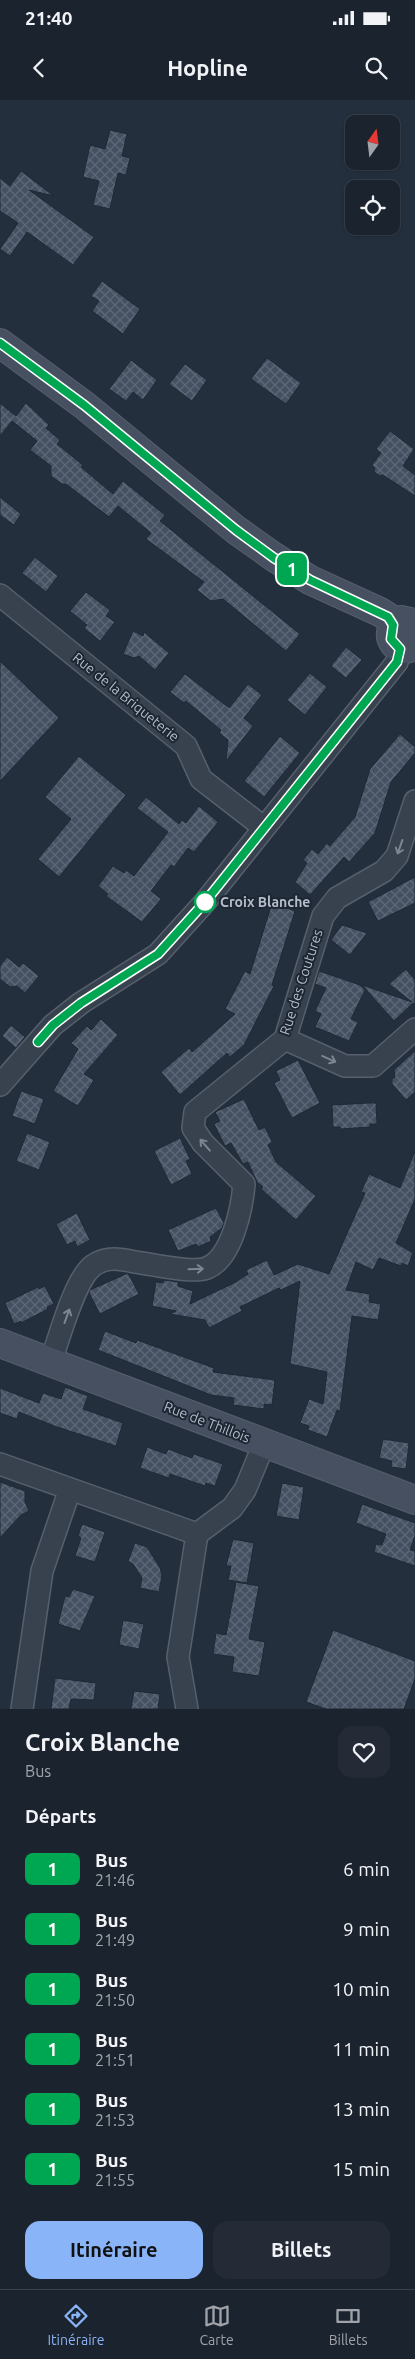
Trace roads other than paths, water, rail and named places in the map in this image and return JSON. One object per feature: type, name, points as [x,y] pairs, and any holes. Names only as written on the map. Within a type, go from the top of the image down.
[{"type":"street","points":[[0,343],[84,405],[236,530],[274,558],[310,580],[380,612],[388,617],[406,636],[397,662],[263,827],[205,902],[158,954],[81,1003],[53,1025],[0,1085]]},
{"type":"street","name":"Rue de la Briqueterie","points":[[0,595],[186,746],[201,779],[263,827]]},
{"type":"street","name":"Rue des Coutures","points":[[50,1362],[81,1279],[94,1264],[113,1258],[181,1269],[207,1268],[224,1256],[242,1207],[244,1184],[203,1143],[193,1128],[195,1112],[285,1039],[323,916],[336,898],[384,870],[397,856],[415,801]]},
{"type":"street","points":[[285,1039],[345,1066],[373,1066],[415,1029]]},
{"type":"street","name":"Rue de Thillois","points":[[0,1343],[415,1500]]},
{"type":"street","points":[[187,1709],[178,1657],[197,1534],[232,1508],[245,1490],[264,1444]]},
{"type":"street","points":[[0,1464],[197,1534]]},
{"type":"street","points":[[22,1709],[42,1571],[70,1489]]},
{"type":"place","name":"Croix Blanche","points":[[205,902]]}]
